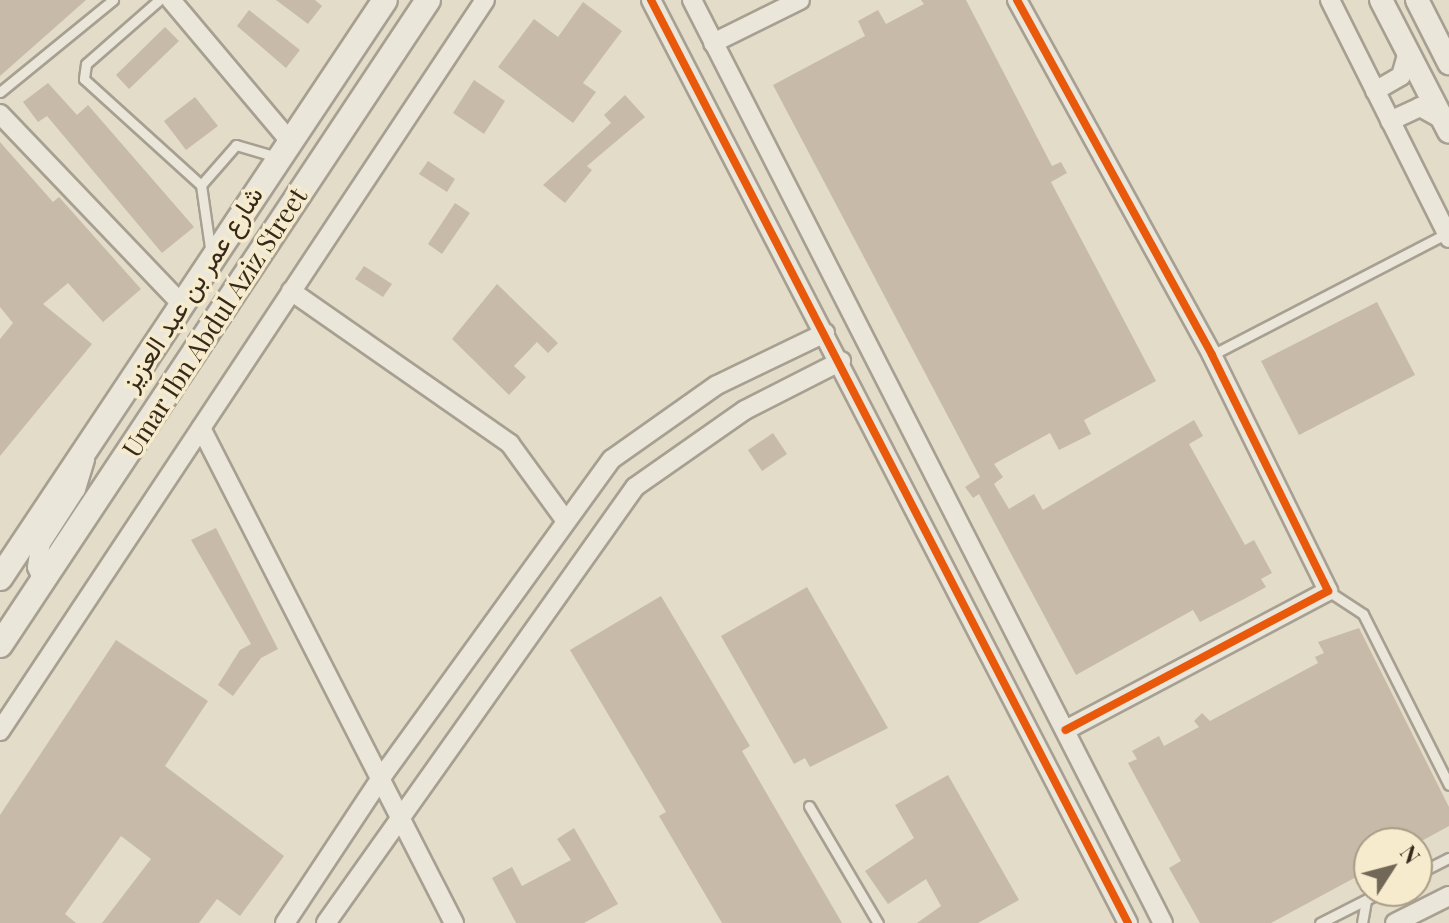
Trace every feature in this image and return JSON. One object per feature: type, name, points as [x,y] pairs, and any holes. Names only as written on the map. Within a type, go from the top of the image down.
[{"type":"main road","name":"شارع عمر بن عبد العزيز","points":[[0,578],[89,445],[179,301],[385,0]]},
{"type":"main road","name":"Umar Ibn Abdul Aziz Street","points":[[0,645],[428,0]]},
{"type":"street","points":[[171,0],[283,148]]},
{"type":"street","points":[[0,731],[485,0]]},
{"type":"street","points":[[651,0],[841,361],[1128,923]]},
{"type":"street","points":[[692,0],[1163,923]]},
{"type":"street","points":[[713,43],[800,0]]},
{"type":"street","points":[[1017,0],[1212,355],[1328,591],[1065,730]]},
{"type":"street","points":[[1330,0],[1448,235]]},
{"type":"street","points":[[1381,0],[1446,126]]},
{"type":"street","points":[[1417,0],[1449,63]]},
{"type":"street","points":[[1375,91],[1401,76],[1408,52]]},
{"type":"street","points":[[1390,121],[1420,107],[1446,126]]},
{"type":"street","points":[[0,114],[179,301]]},
{"type":"street","points":[[291,291],[510,444],[566,521]]},
{"type":"street","points":[[285,923],[383,775],[612,459],[717,385],[825,333]]},
{"type":"street","points":[[326,923],[401,810],[635,487],[745,410],[841,361]]},
{"type":"street","points":[[201,428],[401,810],[454,923]]},
{"type":"street","points":[[43,580],[37,567],[41,543],[76,489],[89,445]]},
{"type":"street","points":[[1395,923],[1449,896]]},
{"type":"lane","points":[[0,92],[113,0]]},
{"type":"lane","points":[[159,0],[86,64],[84,79],[201,185],[211,254]]},
{"type":"lane","points":[[201,185],[236,145],[283,148]]},
{"type":"lane","points":[[1212,355],[1448,235]]},
{"type":"lane","points":[[1328,591],[1363,614],[1449,785]]},
{"type":"lane","points":[[809,806],[878,923]]},
{"type":"lane","points":[[1320,923],[1353,906]]},
{"type":"building","points":[[0,0],[86,0],[0,76]]},
{"type":"building","points":[[276,0],[315,0],[322,6],[308,24]]},
{"type":"building","points":[[921,0],[966,0],[1052,166],[1061,162],[1067,173],[1051,182],[1156,381],[1084,420],[1091,434],[1059,450],[1050,433],[994,464],[1003,477],[994,484],[1009,509],[1034,494],[1043,510],[1194,420],[1203,436],[1189,444],[1245,545],[1254,540],[1272,573],[1261,579],[1266,587],[1200,622],[1193,610],[1076,675],[979,494],[973,498],[965,487],[980,477],[773,85],[865,36],[858,21],[878,10],[886,24],[924,4]]},
{"type":"building","points":[[583,2],[622,31],[583,83],[596,92],[573,123],[498,67],[534,19],[558,37]]},
{"type":"building","points":[[249,10],[300,50],[286,68],[237,26]]},
{"type":"building","points":[[165,27],[179,41],[129,89],[116,75]]},
{"type":"building","points":[[474,80],[505,101],[484,134],[453,113]]},
{"type":"building","points":[[48,83],[77,115],[88,105],[194,227],[162,253],[47,116],[38,122],[23,102]]},
{"type":"building","points":[[625,95],[645,117],[587,166],[592,170],[565,203],[543,185],[611,123],[604,115]]},
{"type":"building","points":[[195,97],[218,126],[186,150],[164,121]]},
{"type":"building","points":[[0,142],[53,202],[59,197],[141,289],[103,322],[68,283],[43,304],[92,344],[0,456],[0,339],[13,323],[0,307]]},
{"type":"building","points":[[428,161],[455,179],[447,192],[419,174]]},
{"type":"building","points":[[455,203],[470,213],[442,254],[428,244]]},
{"type":"building","points":[[364,266],[392,284],[383,297],[355,279]]},
{"type":"building","points":[[497,284],[558,343],[548,353],[537,342],[514,366],[526,377],[509,395],[452,339]]},
{"type":"building","points":[[1377,302],[1415,375],[1299,435],[1261,361]]},
{"type":"building","points":[[773,433],[787,454],[762,471],[748,450]]},
{"type":"building","points":[[216,528],[278,649],[261,658],[233,696],[218,685],[240,650],[251,644],[191,540]]},
{"type":"building","points":[[807,587],[888,728],[810,767],[805,758],[794,764],[721,636]]},
{"type":"building","points":[[661,596],[750,746],[742,751],[842,923],[722,923],[659,816],[666,812],[570,650]]},
{"type":"building","points":[[1359,628],[1449,807],[1449,826],[1433,835],[1433,827],[1353,827],[1353,879],[1271,923],[1200,923],[1169,868],[1181,861],[1128,763],[1137,759],[1132,751],[1159,736],[1164,746],[1199,727],[1194,721],[1202,713],[1210,721],[1318,663],[1315,657],[1324,653],[1318,642]]},
{"type":"building","points":[[116,640],[208,701],[165,766],[284,856],[240,916],[217,899],[199,923],[102,923],[151,859],[121,836],[65,914],[76,923],[0,923],[0,815]]},
{"type":"building","points":[[948,775],[1019,900],[978,923],[917,923],[941,906],[926,879],[888,904],[865,871],[914,838],[895,805]]},
{"type":"building","points":[[574,828],[618,904],[584,923],[516,923],[492,878],[512,867],[522,886],[571,860],[557,839]]},
{"type":"cycle path","points":[[651,0],[1128,923]]},
{"type":"cycle path","points":[[1017,0],[1212,355],[1328,591],[1065,730]]}]
